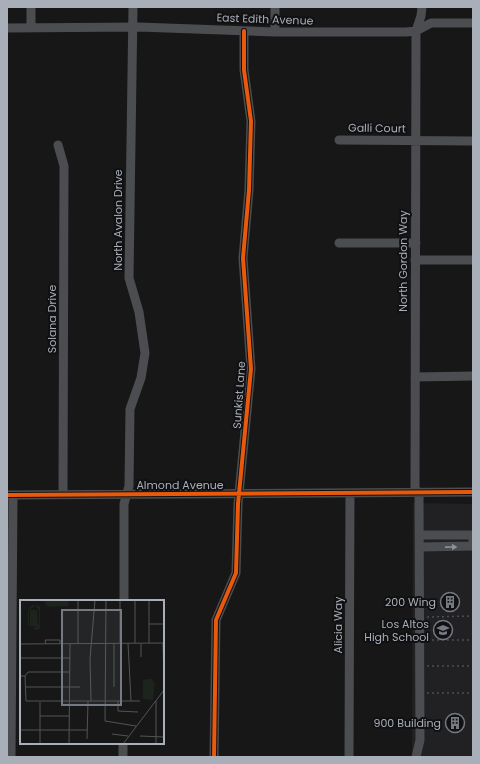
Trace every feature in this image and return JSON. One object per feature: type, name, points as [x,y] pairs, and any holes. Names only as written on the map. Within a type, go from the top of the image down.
[{"type":"street","points":[[31,7],[31,27]]},
{"type":"street","name":"North Avalon Drive","points":[[124,600],[124,504],[129,486],[130,409],[141,378],[145,353],[139,312],[129,278],[131,27],[133,7]]},
{"type":"street","points":[[275,7],[275,32]]},
{"type":"street","name":"North Gordon Way","points":[[416,757],[420,740],[420,535],[417,492],[415,376],[416,30],[422,16],[422,7]]},
{"type":"street","name":"East Edith Avenue","points":[[7,28],[131,27],[275,32],[406,32],[416,30],[431,23],[473,23]]},
{"type":"street","name":"Sunkist Lane","points":[[214,757],[216,620],[236,573],[240,494],[251,369],[243,258],[249,190],[251,121],[244,70],[244,31]]},
{"type":"street","name":"Galli Court","points":[[339,140],[473,142]]},
{"type":"street","name":"Solana Drive","points":[[58,145],[64,166],[63,494]]},
{"type":"street","points":[[339,243],[416,243]]},
{"type":"street","points":[[415,260],[473,260]]},
{"type":"street","points":[[415,376],[473,376]]},
{"type":"street","name":"Almond Avenue","points":[[10,495],[473,492]]},
{"type":"street","name":"Alicia Way","points":[[349,757],[350,493]]},
{"type":"street","points":[[10,495],[12,757]]},
{"type":"street","points":[[420,535],[473,536],[473,546],[420,547]]},
{"type":"street","points":[[123,744],[123,757]]},
{"type":"path","points":[[425,617],[473,616]]},
{"type":"path","points":[[425,640],[473,640]]},
{"type":"path","points":[[425,666],[473,666]]},
{"type":"path","points":[[425,694],[473,694]]},
{"type":"shaded area","name":"Los Altos High School","points":[[413,503],[473,504],[473,757],[412,757]]},
{"type":"cycle path","points":[[214,757],[216,620],[236,573],[238,504],[251,369],[243,258],[249,190],[251,121],[244,70],[244,31]]},
{"type":"cycle path","points":[[7,495],[473,492]]},
{"type":"place","name":"200 Wing","points":[[450,602]]},
{"type":"place","name":"Los Altos High School","points":[[443,630]]},
{"type":"place","name":"900 Building","points":[[455,723]]}]
